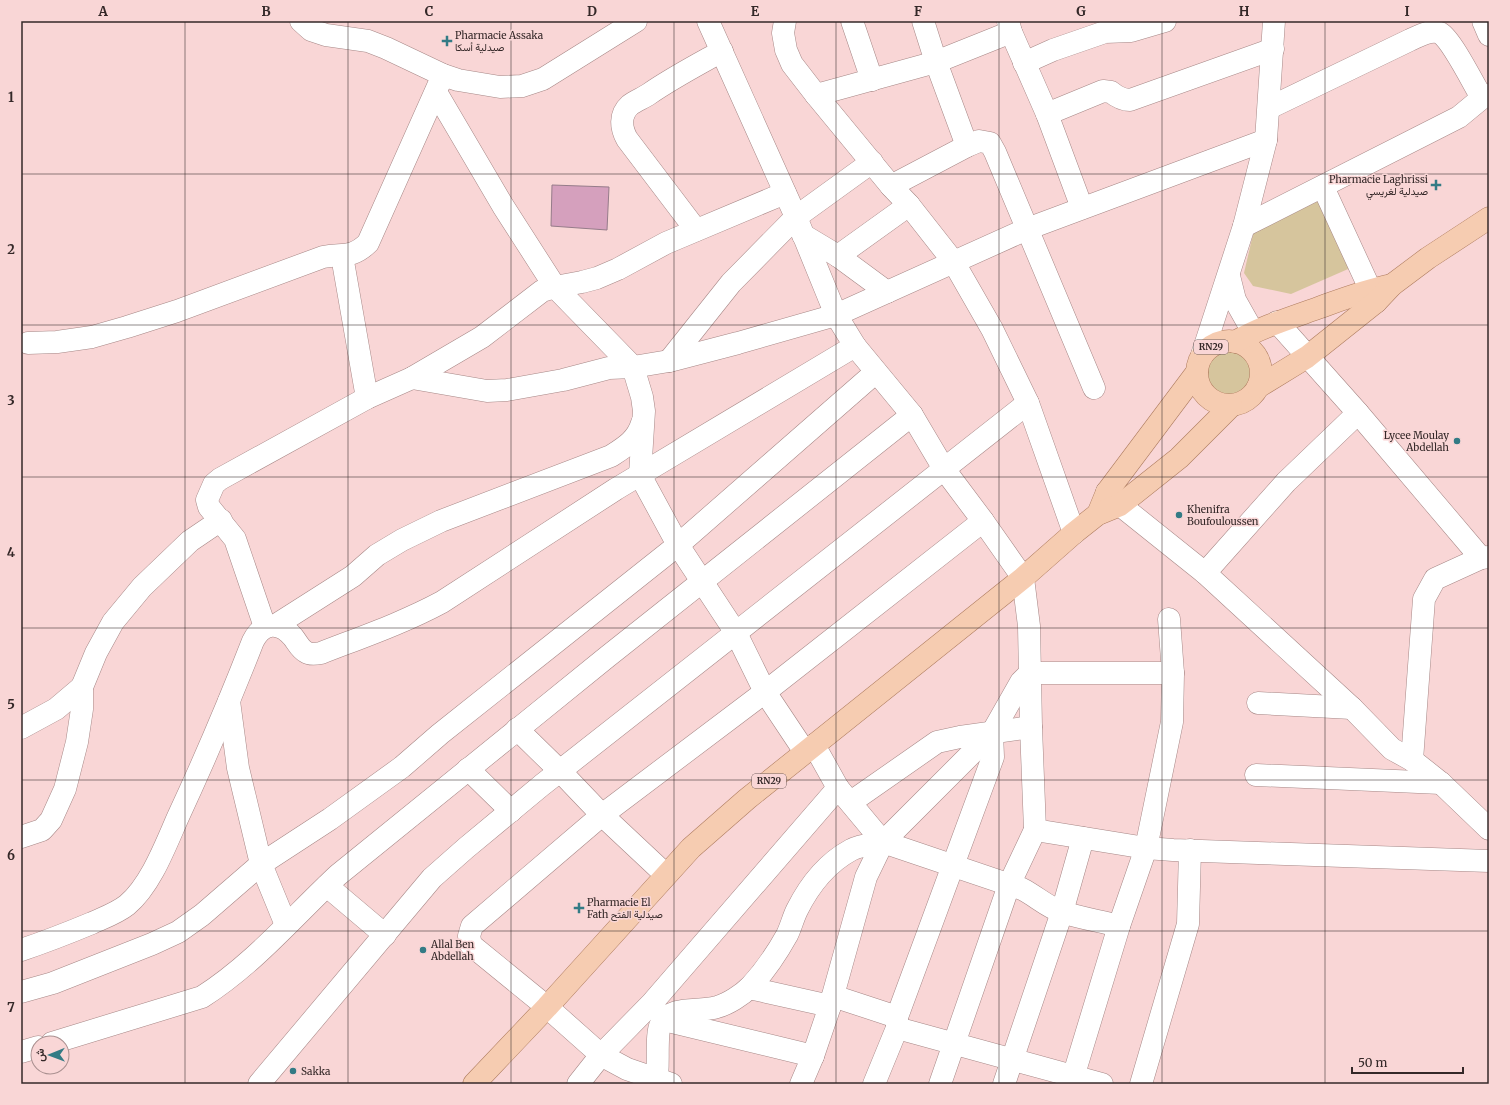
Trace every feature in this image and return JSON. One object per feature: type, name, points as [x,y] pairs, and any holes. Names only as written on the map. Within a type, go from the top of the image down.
[{"type":"main road","name":"RN29","points":[[1114,499],[1211,346],[1244,337],[1277,322],[1373,295],[1392,285],[1428,258],[1489,218]]},
{"type":"main road","name":"RN29","points":[[1258,387],[1307,357],[1373,295]]},
{"type":"main road","name":"RN29","points":[[474,1084],[690,848],[747,799],[1023,578],[1114,499],[1179,458],[1231,406],[1240,404],[1254,394],[1261,378],[1261,368],[1258,358],[1252,350],[1244,345],[1244,337]]},
{"type":"main road","points":[[1199,363],[1197,381],[1206,396],[1214,402],[1231,406]]},
{"type":"street","points":[[301,21],[311,30],[326,35],[368,41],[386,48],[439,83],[503,206],[555,287],[633,366],[642,397],[644,411],[642,423],[640,475],[678,545],[701,583],[736,633],[765,692],[810,748],[844,795],[883,842],[1009,885],[1033,895],[1045,905],[1062,912],[1119,926]]},
{"type":"street","points":[[439,83],[458,80],[500,87],[522,86],[544,79],[636,21]]},
{"type":"street","points":[[708,21],[785,193],[836,315],[855,346],[912,415],[944,469],[1023,578],[1029,626],[1035,830],[1009,885],[940,1084]]},
{"type":"street","points":[[786,21],[783,33],[786,50],[792,64],[891,186],[909,205],[953,261],[992,329],[1028,403],[1074,533]]},
{"type":"street","points":[[852,21],[872,80]]},
{"type":"street","points":[[923,21],[936,62],[967,146]]},
{"type":"street","points":[[1024,63],[1053,50],[1105,32],[1131,31],[1165,21]]},
{"type":"street","points":[[1199,363],[1229,276],[1244,226],[1266,140],[1274,21]]},
{"type":"street","points":[[1483,21],[1489,35]]},
{"type":"street","points":[[816,95],[936,62],[1010,27],[1024,63],[1047,114],[1082,208]]},
{"type":"street","points":[[1244,226],[1459,117],[1485,96],[1445,39],[1439,33],[1431,32],[1410,40],[1269,108]]},
{"type":"street","points":[[1047,114],[1103,92],[1111,92],[1123,100],[1130,100],[1272,49]]},
{"type":"street","points":[[696,230],[627,139],[622,130],[622,122],[624,115],[630,106],[663,84],[722,51]]},
{"type":"street","points":[[28,343],[57,342],[92,337],[191,306],[323,257],[342,256],[360,251],[368,243],[439,83]]},
{"type":"street","points":[[412,378],[487,391],[507,390],[563,380],[609,368],[669,361],[738,343],[836,315],[953,261],[1027,229],[1266,140]]},
{"type":"street","points":[[891,186],[967,146],[979,141],[990,143],[1094,388]]},
{"type":"street","points":[[669,361],[731,283],[872,162]]},
{"type":"street","points":[[1323,187],[1373,295]]},
{"type":"street","points":[[785,193],[666,243],[618,269],[597,278],[542,291],[482,337],[412,378],[367,398],[220,479],[214,484],[207,500],[209,507],[235,539],[271,626],[293,637],[306,652],[312,654],[321,653],[392,626],[442,602],[640,475],[855,346]]},
{"type":"street","points":[[838,256],[909,205]]},
{"type":"street","points":[[799,226],[887,292]]},
{"type":"street","points":[[342,256],[367,398]]},
{"type":"street","points":[[1229,276],[1244,337]]},
{"type":"street","points":[[1277,322],[1485,558],[1435,579],[1424,599],[1412,760]]},
{"type":"street","points":[[21,992],[53,983],[152,944],[178,932],[202,915],[261,864],[330,819],[402,767],[446,729],[678,545],[876,372]]},
{"type":"street","points":[[259,1084],[432,878],[560,771],[1028,403]]},
{"type":"street","points":[[1205,573],[1286,482],[1358,413]]},
{"type":"street","points":[[70,1037],[202,997],[219,986],[260,953],[286,925],[327,886],[468,768],[912,415]]},
{"type":"street","points":[[21,950],[57,938],[104,918],[126,905],[138,894],[168,840],[258,632],[271,626],[353,576],[377,555],[402,540],[441,521],[611,456],[629,445],[638,434],[642,423]]},
{"type":"street","points":[[1114,499],[1205,573],[1352,708],[1392,749],[1412,760],[1441,783],[1489,829]]},
{"type":"street","points":[[21,837],[42,830],[51,820],[65,789],[77,742],[82,709],[82,687],[96,653],[113,622],[142,587],[190,541],[220,520]]},
{"type":"street","points":[[883,842],[852,850],[826,868],[805,896],[787,934],[773,958],[749,988],[725,1004],[709,1009],[683,1010],[669,1016],[664,1020],[660,1025],[658,1035],[661,1083],[628,1069],[602,1055],[547,1006],[471,945],[470,936],[472,926],[602,815],[765,692],[983,521]]},
{"type":"street","points":[[1072,1080],[1119,926],[1146,848],[1172,722],[1173,673],[1169,619]]},
{"type":"street","points":[[801,1084],[813,1056],[831,1001],[866,877],[883,842],[992,733],[1020,682],[1030,673],[1173,673]]},
{"type":"street","points":[[21,728],[56,709],[82,687]]},
{"type":"street","points":[[229,701],[238,768],[261,864],[286,925]]},
{"type":"street","points":[[1258,704],[1352,708]]},
{"type":"street","points":[[578,1084],[602,1055],[844,795],[937,742],[960,737],[1031,727]]},
{"type":"street","points":[[517,729],[602,815],[666,875]]},
{"type":"street","points":[[874,1084],[952,866],[993,757],[992,733]]},
{"type":"street","points":[[468,768],[511,811]]},
{"type":"street","points":[[1256,775],[1441,783]]},
{"type":"street","points":[[1035,830],[1146,848],[1489,861]]},
{"type":"street","points":[[1004,1084],[1062,912],[1083,838]]},
{"type":"street","points":[[1141,1084],[1188,924],[1190,850]]},
{"type":"street","points":[[327,886],[385,934]]},
{"type":"street","points":[[749,988],[831,1001],[897,1022],[955,1043],[1013,1060],[1072,1080],[1102,1084]]},
{"type":"street","points":[[652,1003],[664,1020],[813,1056]]},
{"type":"shaded area","points":[[1322,197],[1355,266],[1291,294],[1253,286],[1244,273],[1254,230]]},
{"type":"shaded area","points":[[1224,350],[1232,350],[1241,354],[1247,360],[1251,373],[1247,386],[1241,392],[1232,396],[1224,396],[1215,392],[1209,386],[1205,377],[1205,369],[1209,360],[1215,354]]},
{"type":"building","points":[[552,185],[609,187],[607,230],[551,226]]},
{"type":"place","name":"Pharmacie Assaka صيدلية أسكا","points":[[447,41]]},
{"type":"place","name":"Pharmacie Laghrissi صيدلية لغريسي","points":[[1436,185]]},
{"type":"place","name":"Lycee Moulay Abdellah","points":[[1457,441]]},
{"type":"place","name":"Khenifra Boufouloussen","points":[[1179,515]]},
{"type":"place","name":"Pharmacie El Fath صيدلية الفتح","points":[[579,908]]},
{"type":"place","name":"Allal Ben Abdellah","points":[[423,950]]},
{"type":"place","name":"Sakka","points":[[293,1071]]}]
